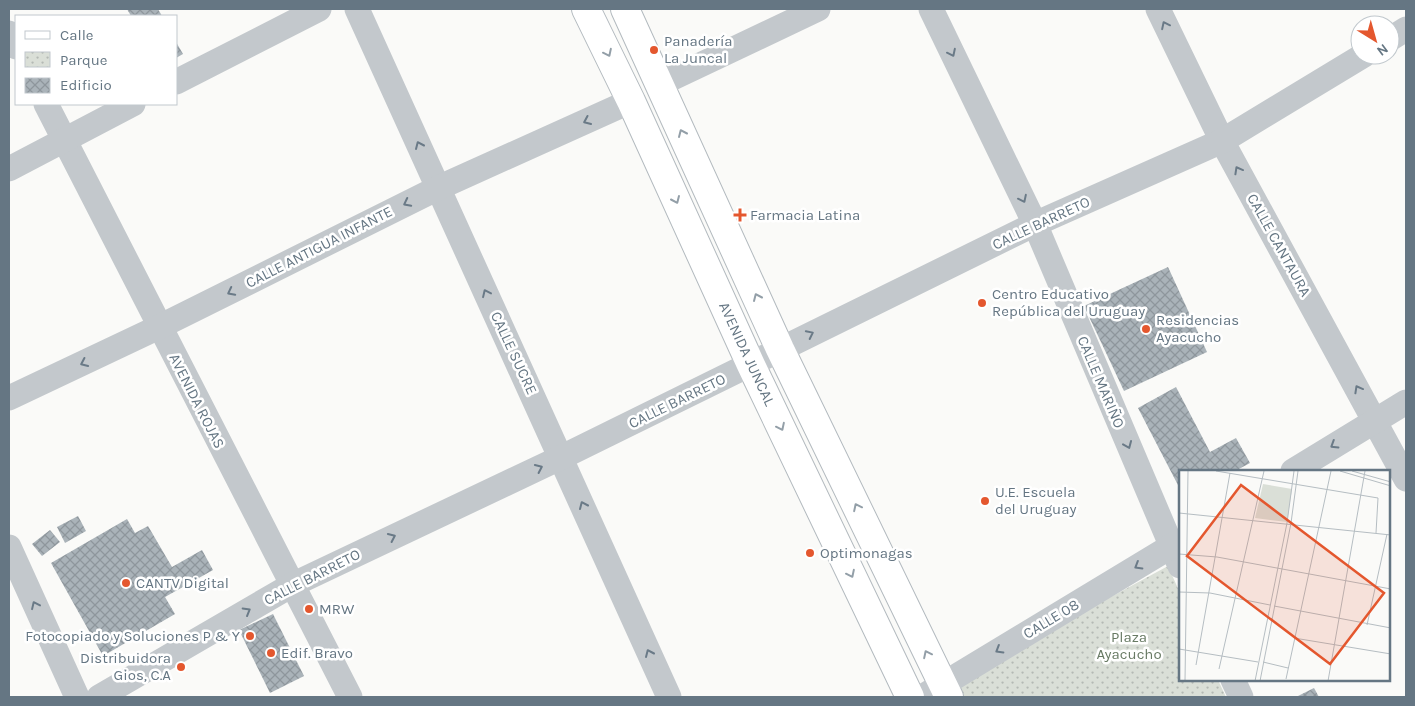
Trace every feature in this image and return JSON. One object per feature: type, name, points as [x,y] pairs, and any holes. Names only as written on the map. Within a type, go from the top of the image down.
[{"type":"street","points":[[178,81],[319,9]]},
{"type":"street","name":"CALLE SUCRE","points":[[357,9],[670,697]]},
{"type":"street","name":"AVENIDA JUNCAL","points":[[586,9],[631,101],[751,365],[910,697]]},
{"type":"street","points":[[625,9],[937,693]]},
{"type":"street","points":[[660,84],[818,9]]},
{"type":"street","name":"CALLE MARIÑO","points":[[931,9],[1035,224],[1177,551]]},
{"type":"street","name":"CALLE CANTAURA","points":[[1158,9],[1222,141],[1406,478]]},
{"type":"street","points":[[9,33],[15,45]]},
{"type":"street","name":"CALLE BARRETO","points":[[99,697],[292,585],[562,457],[1035,224],[1222,141],[1350,63]]},
{"type":"street","name":"CALLE ANTIGUA INFANTE","points":[[9,398],[159,327],[438,188],[631,101]]},
{"type":"street","name":"AVENIDA ROJAS","points":[[47,105],[350,697]]},
{"type":"street","points":[[9,169],[131,105]]},
{"type":"street","points":[[1295,470],[1406,402]]},
{"type":"street","points":[[9,548],[77,697]]},
{"type":"street","name":"CALLE 08","points":[[937,693],[1177,551]]},
{"type":"street","points":[[1233,681],[1241,697]]},
{"type":"green space","name":"Plaza Ayacucho","points":[[1168,566],[1179,591],[1179,681],[1218,681],[1226,697],[952,697],[946,686]]},
{"type":"building","points":[[127,9],[158,9],[161,15],[130,15]]},
{"type":"building","points":[[178,45],[183,54],[178,57]]},
{"type":"building","name":"Residencias Ayacucho","points":[[1168,267],[1207,352],[1124,391],[1084,306]]},
{"type":"building","points":[[1176,387],[1210,452],[1236,438],[1250,463],[1237,470],[1179,470],[1179,487],[1138,408]]},
{"type":"building","points":[[78,516],[86,531],[65,543],[57,527]]},
{"type":"building","name":"CANTV Digital","points":[[127,519],[135,533],[148,526],[172,567],[202,550],[213,570],[165,597],[175,614],[103,656],[51,563]]},
{"type":"building","points":[[50,530],[60,542],[42,556],[32,544]]},
{"type":"building","name":"Edif. Bravo","points":[[273,614],[304,676],[270,693],[239,630]]},
{"type":"building","points":[[1314,688],[1319,697],[1296,697]]},
{"type":"place","name":"Panadería La Juncal","points":[[654,50]]},
{"type":"place","name":"Farmacia Latina","points":[[740,215]]},
{"type":"place","name":"Centro Educativo República del Uruguay","points":[[982,303]]},
{"type":"place","name":"Residencias Ayacucho","points":[[1146,329]]},
{"type":"place","name":"U.E. Escuela del Uruguay","points":[[985,501]]},
{"type":"place","name":"Optimonagas","points":[[810,553]]},
{"type":"place","name":"CANTV Digital","points":[[126,583]]},
{"type":"place","name":"MRW","points":[[309,609]]},
{"type":"place","name":"Fotocopiado y Soluciones P & Y","points":[[250,636]]},
{"type":"place","name":"Edif. Bravo","points":[[271,653]]},
{"type":"place","name":"Distribuidora Gios, C.A","points":[[181,667]]}]
